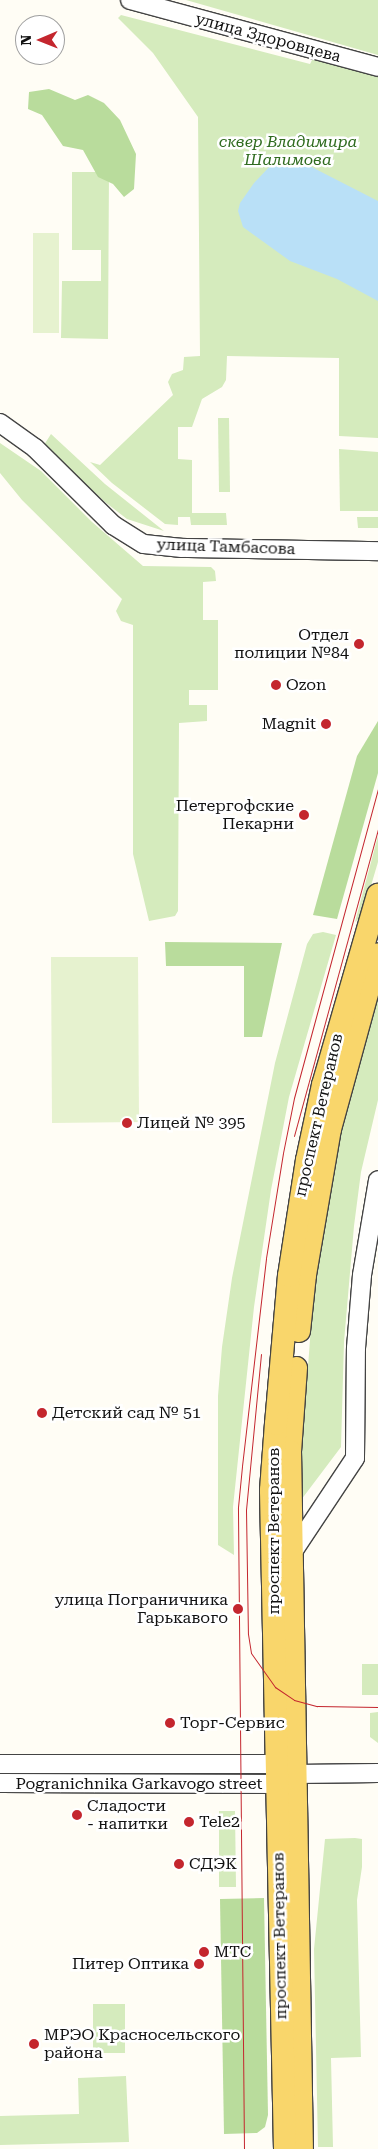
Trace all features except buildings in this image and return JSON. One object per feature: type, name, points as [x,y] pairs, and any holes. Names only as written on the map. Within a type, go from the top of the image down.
[{"type":"main road","name":"проспект Ветеранов","points":[[302,2149],[271,1490],[289,1276],[304,1177],[323,1085],[378,894]]},
{"type":"main road","name":"проспект Ветеранов","points":[[285,2149],[283,1774],[291,1554],[290,1450],[306,1266],[330,1129],[378,954]]},
{"type":"street","name":"улица Здоровцева","points":[[130,0],[378,67]]},
{"type":"street","name":"улица Тамбасова","points":[[0,423],[34,448],[113,525],[144,544],[182,548],[378,551]]},
{"type":"street","points":[[291,1554],[354,1458],[356,1339],[362,1275],[378,1180]]},
{"type":"street","name":"Pogranichnika Garkavogo street","points":[[0,1764],[283,1774]]},
{"type":"street","name":"Pogranichnika Garkavogo street","points":[[0,1783],[283,1774],[378,1773]]},
{"type":"green space","points":[[186,0],[378,0],[378,55]]},
{"type":"green space","name":"сквер Владимира Шалимова","points":[[121,15],[310,64],[313,58],[378,76],[378,438],[339,436],[339,358],[227,356],[226,380],[222,387],[202,399],[192,427],[178,427],[178,459],[192,460],[192,513],[226,513],[227,525],[191,525],[190,517],[178,517],[178,525],[165,524],[112,483],[90,462],[100,465],[173,395],[168,382],[172,374],[183,370],[184,357],[200,356],[198,117],[153,53],[118,18]]},
{"type":"green space","points":[[49,89],[75,100],[88,95],[104,103],[120,120],[136,154],[134,189],[124,197],[113,184],[98,177],[83,150],[63,146],[42,115],[28,109],[29,92]]},
{"type":"green space","points":[[72,172],[109,172],[108,339],[61,338],[62,281],[101,281],[101,250],[72,250]]},
{"type":"green space","points":[[33,233],[59,233],[59,333],[33,333]]},
{"type":"green space","points":[[218,418],[229,418],[230,492],[219,492]]},
{"type":"green space","points":[[51,434],[105,484],[164,531],[127,519],[105,502],[44,445]]},
{"type":"green space","points":[[0,443],[41,471],[92,522],[143,566],[211,567],[215,571],[216,581],[203,582],[203,620],[218,620],[218,690],[189,690],[189,705],[207,705],[207,721],[179,723],[178,911],[175,916],[149,921],[133,854],[133,625],[121,621],[116,611],[122,599],[22,500],[0,473]]},
{"type":"green space","points":[[339,449],[378,452],[378,511],[340,511]]},
{"type":"green space","points":[[357,517],[378,517],[378,528],[358,528]]},
{"type":"green space","points":[[378,721],[378,773],[337,919],[313,915],[357,756]]},
{"type":"green space","points":[[378,836],[378,862],[362,916],[355,922]]},
{"type":"green space","points":[[323,932],[336,935],[289,1097],[271,1190],[254,1307],[233,1507],[234,1555],[218,1545],[218,1396],[222,1347],[232,1278],[275,1063],[307,944],[313,934]]},
{"type":"green space","points":[[165,942],[282,943],[262,1037],[244,1037],[244,966],[166,966]]},
{"type":"green space","points":[[51,957],[138,957],[139,1122],[52,1123]]},
{"type":"green space","points":[[378,986],[378,1100],[361,1172],[354,1226],[344,1342],[341,1447],[298,1504],[315,1271],[343,1104]]},
{"type":"green space","points":[[362,1664],[378,1664],[378,1695],[362,1695]]},
{"type":"green space","points":[[378,1712],[378,1743],[370,1737],[370,1713]]},
{"type":"green space","points":[[219,1811],[235,1811],[236,1887],[219,1887]]},
{"type":"green space","points":[[325,1839],[362,1839],[362,1867],[357,1900],[361,2057],[331,2058],[333,2147],[318,2147],[314,1949]]},
{"type":"green space","points":[[264,1898],[268,2115],[265,2127],[257,2133],[224,2134],[220,1899]]},
{"type":"green space","points":[[93,2004],[125,2004],[125,2053],[93,2053]]},
{"type":"green space","points":[[126,2076],[129,2142],[0,2145],[0,2116],[79,2114],[78,2078]]},
{"type":"water","points":[[296,159],[378,201],[378,301],[337,279],[290,261],[243,227],[238,211],[240,203],[254,183],[273,163]]},
{"type":"tram line","points":[[244,2149],[238,1507],[242,1466],[266,1258],[294,1098],[378,789]]},
{"type":"tram line","points":[[294,1136],[378,828]]},
{"type":"tram line","points":[[261,1354],[246,1510],[248,1634],[251,1653],[275,1687],[294,1700],[317,1706],[378,1707]]},
{"type":"place","name":"Отдел полиции №84","points":[[359,644]]},
{"type":"place","name":"Ozon","points":[[276,685]]},
{"type":"place","name":"Magnit","points":[[326,724]]},
{"type":"place","name":"Петергофские Пекарни","points":[[304,815]]},
{"type":"place","name":"Лицей № 395","points":[[127,1123]]},
{"type":"place","name":"Детский сад № 51","points":[[42,1413]]},
{"type":"place","name":"улица Пограничника Гарькавого","points":[[238,1609]]},
{"type":"place","name":"Торг-Сервис","points":[[170,1723]]},
{"type":"place","name":"Сладости - напитки","points":[[77,1815]]},
{"type":"place","name":"Tele2","points":[[189,1822]]},
{"type":"place","name":"СДЭК","points":[[179,1864]]},
{"type":"place","name":"МТС","points":[[204,1952]]},
{"type":"place","name":"Питер Оптика","points":[[199,1964]]},
{"type":"place","name":"МРЭО Красносельского района","points":[[34,2044]]}]
